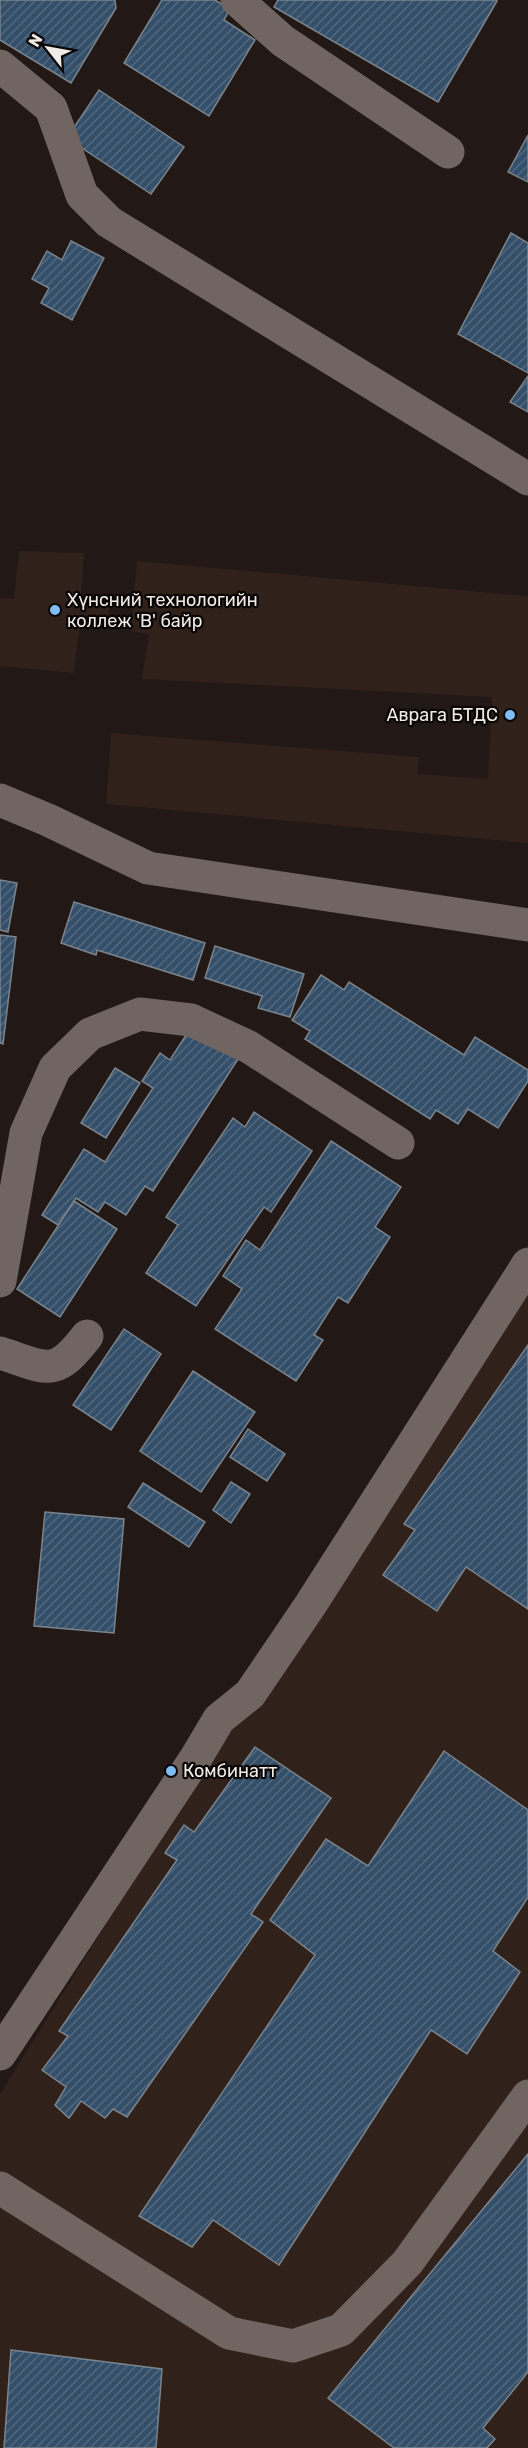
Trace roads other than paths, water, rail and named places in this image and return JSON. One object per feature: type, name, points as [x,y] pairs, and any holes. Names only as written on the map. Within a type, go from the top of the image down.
[{"type":"street","points":[[237,0],[283,41],[448,152]]},
{"type":"street","points":[[0,66],[51,108],[82,195],[109,222],[528,479]]},
{"type":"street","points":[[0,800],[48,820],[148,868],[528,925]]},
{"type":"street","points":[[0,1281],[13,1129],[55,1068],[90,1034],[140,1014],[192,1020],[249,1047],[398,1143]]},
{"type":"street","points":[[0,2054],[197,1756],[219,1719],[250,1694],[311,1604],[528,1264]]},
{"type":"street","points":[[0,1353],[49,1367],[61,1364],[71,1356],[87,1336]]},
{"type":"street","points":[[0,2188],[229,2332],[293,2346],[340,2330],[407,2263],[528,2096]]},
{"type":"place","name":"Хүнсний технологийн коллеж 'B' байр","points":[[55,610]]},
{"type":"place","name":"Аврага БТДС","points":[[510,715]]},
{"type":"place","name":"Комбинатт","points":[[171,1771]]}]
